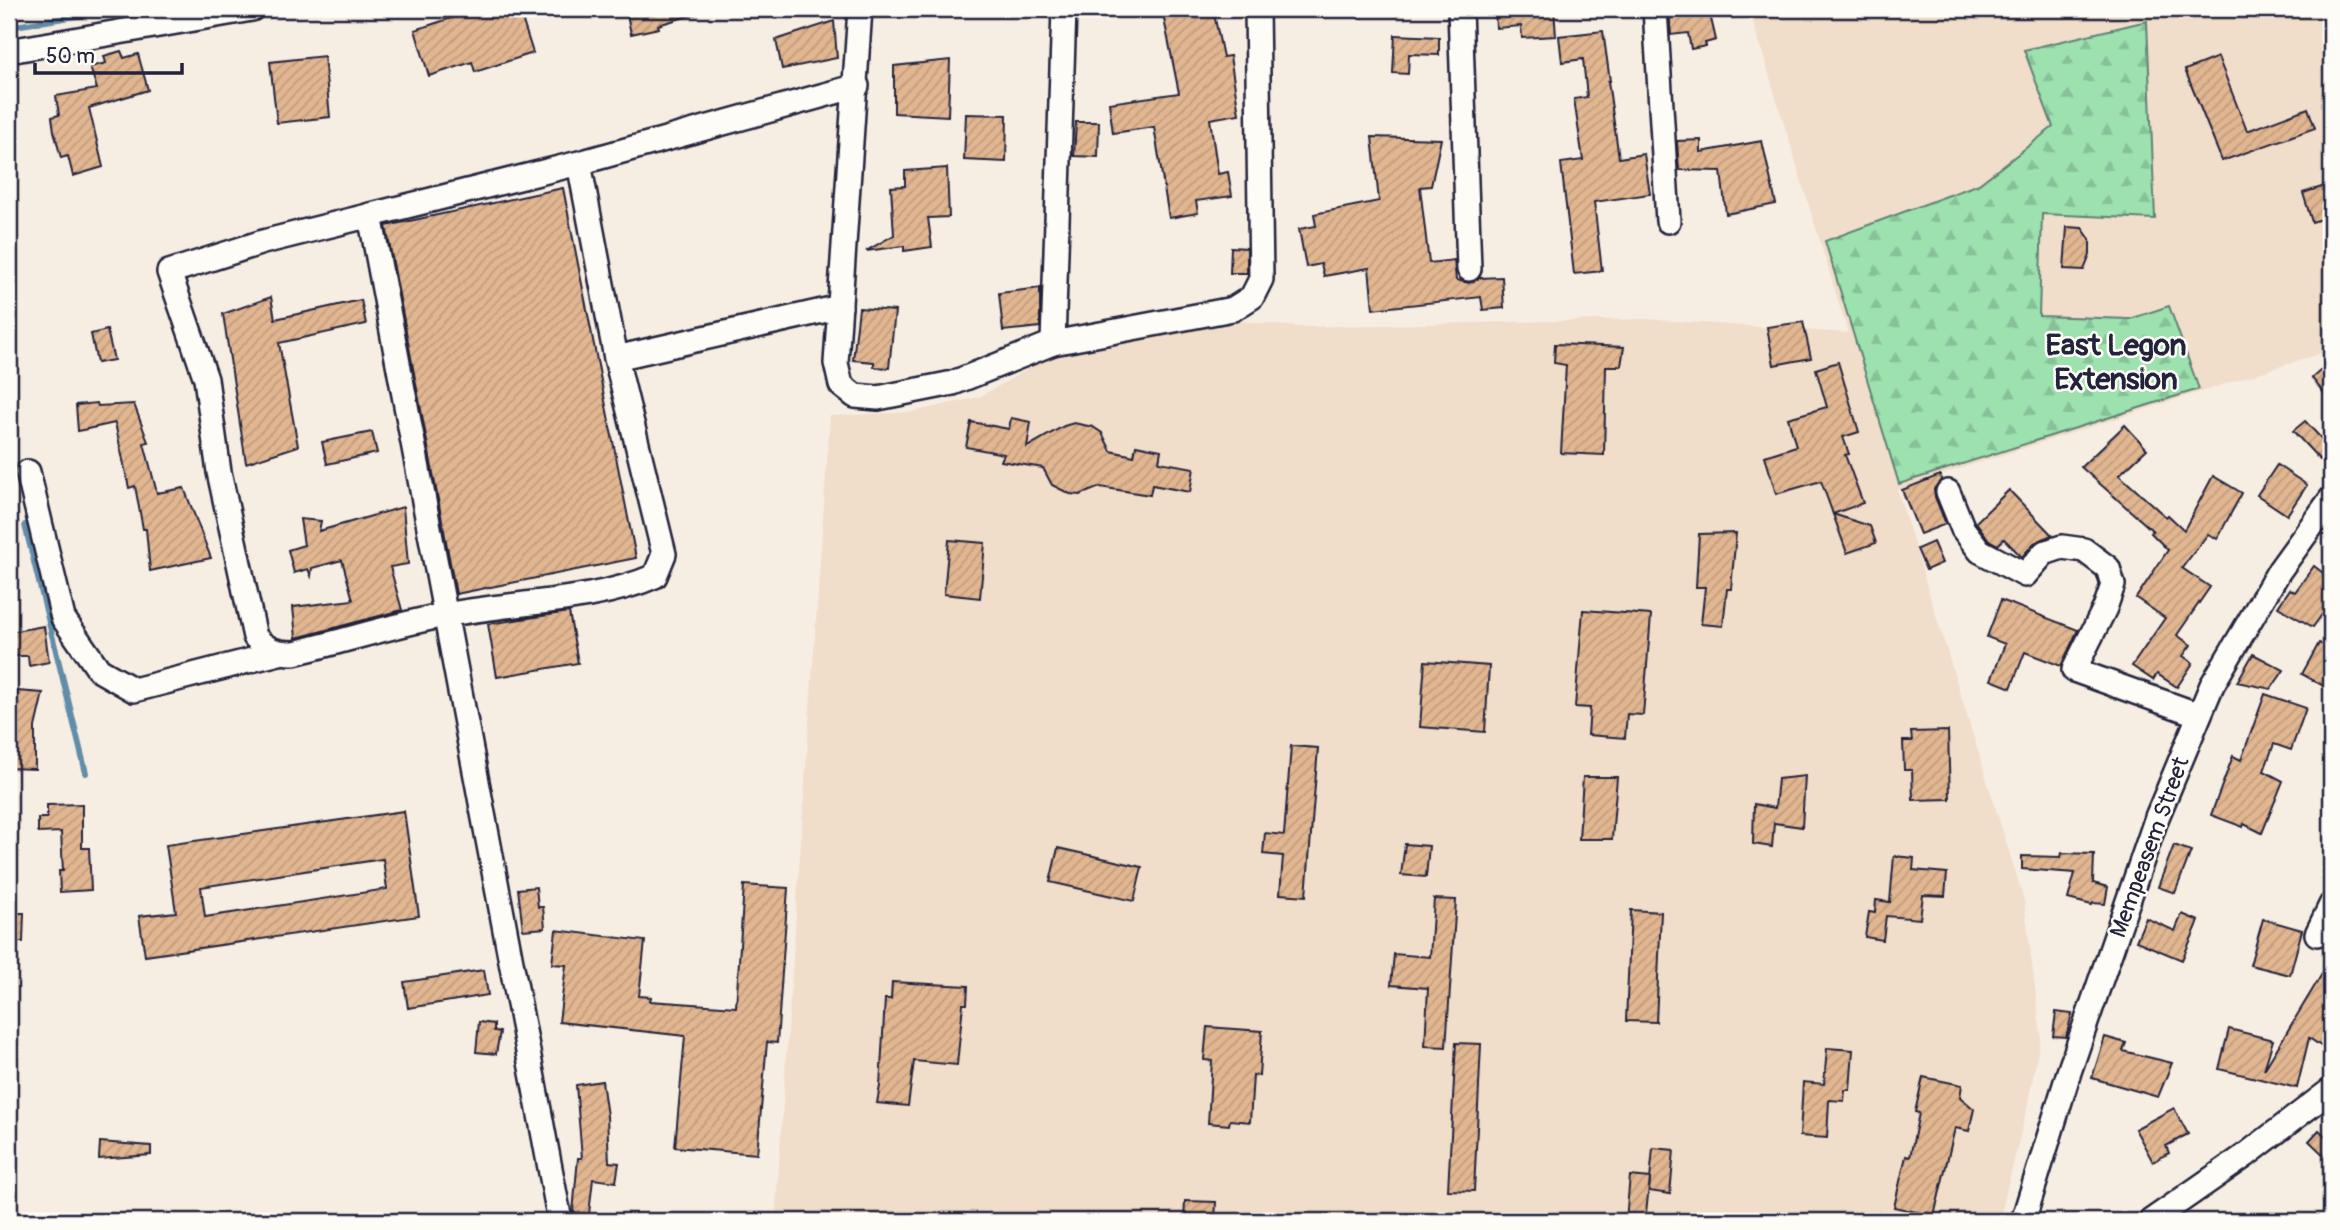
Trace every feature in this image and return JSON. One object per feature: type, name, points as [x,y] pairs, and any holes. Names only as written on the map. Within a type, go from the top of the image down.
[{"type":"street","points":[[9,51],[252,9]]},
{"type":"street","points":[[860,9],[857,86],[836,363],[841,386],[855,396],[878,398],[953,383],[1053,343],[1233,309],[1252,297],[1261,279],[1257,9]]},
{"type":"street","points":[[1053,343],[1064,9]]},
{"type":"street","points":[[1460,9],[1469,269]]},
{"type":"street","points":[[1655,9],[1668,222]]},
{"type":"street","points":[[279,653],[264,647],[255,637],[219,472],[205,379],[169,272],[262,242],[579,163],[857,86]]},
{"type":"street","points":[[28,472],[63,618],[99,670],[134,690],[445,615],[605,592],[633,586],[655,576],[664,554],[616,358],[579,163]]},
{"type":"street","points":[[370,215],[560,1221]]},
{"type":"street","points":[[616,358],[840,307]]},
{"type":"street","points":[[1948,492],[1963,529],[1980,551],[2025,575],[2044,553],[2062,547],[2084,550],[2108,568],[2113,585],[2105,608],[2074,670],[2200,715]]},
{"type":"street","name":"Mempeasem Street","points":[[2023,1221],[2068,1072],[2157,817],[2212,685],[2278,571],[2331,499]]},
{"type":"street","points":[[2316,934],[2331,905]]},
{"type":"street","points":[[2151,1221],[2246,1155],[2331,1090]]},
{"type":"shaded area","points":[[1749,9],[2331,9],[2331,350],[1940,475],[1902,490],[1897,489],[2024,900],[2041,1036],[2027,1108],[1999,1221],[775,1221],[830,416],[912,412],[979,397],[1046,359],[1087,341],[1241,321],[1298,327],[1644,319],[1848,333]]},
{"type":"green space","points":[[2147,21],[2155,219],[2042,214],[2039,316],[2130,319],[2169,306],[2199,389],[1899,484],[1825,241],[1979,184],[2053,127],[2024,50]]},
{"type":"building","points":[[479,9],[519,9],[533,53],[475,72],[472,62],[429,76],[415,30]]},
{"type":"building","points":[[626,9],[699,9],[699,13],[658,25],[659,28],[631,34]]},
{"type":"building","points":[[1162,9],[1213,9],[1223,57],[1230,56],[1239,114],[1210,119],[1218,174],[1228,172],[1232,196],[1196,201],[1198,213],[1169,218],[1154,127],[1113,133],[1109,103],[1179,93]]},
{"type":"building","points":[[1495,9],[1554,9],[1556,36],[1522,38],[1521,26],[1496,28]]},
{"type":"building","points":[[1682,9],[1683,15],[1709,10],[1716,40],[1705,43],[1706,46],[1691,49],[1688,33],[1671,35],[1669,10]]},
{"type":"building","points":[[834,21],[837,58],[782,69],[776,40]]},
{"type":"building","points":[[1603,31],[1619,158],[1644,154],[1650,194],[1594,202],[1602,271],[1574,274],[1561,163],[1583,160],[1574,99],[1587,97],[1583,59],[1562,62],[1559,36]]},
{"type":"building","points":[[1395,35],[1439,37],[1439,55],[1409,54],[1408,74],[1393,73]]},
{"type":"building","points":[[121,51],[124,58],[138,54],[148,90],[89,108],[103,167],[73,176],[68,156],[61,158],[54,131],[52,117],[59,115],[56,96],[97,89],[90,67],[106,63],[104,56]]},
{"type":"building","points":[[324,56],[330,117],[277,123],[270,62]]},
{"type":"building","points":[[2218,57],[2247,131],[2308,108],[2315,128],[2222,161],[2185,70]]},
{"type":"building","points":[[950,60],[948,116],[894,113],[894,66]]},
{"type":"building","points":[[966,114],[1007,115],[1006,162],[964,160]]},
{"type":"building","points":[[1076,122],[1099,122],[1098,157],[1074,156]]},
{"type":"building","points":[[1372,137],[1441,139],[1431,186],[1420,187],[1429,263],[1454,260],[1456,280],[1469,283],[1479,278],[1502,277],[1504,308],[1483,310],[1481,297],[1373,309],[1369,268],[1324,276],[1321,264],[1306,267],[1299,229],[1316,226],[1314,214],[1379,201]]},
{"type":"building","points":[[1701,140],[1701,152],[1762,141],[1776,204],[1726,214],[1721,171],[1679,170],[1677,141]]},
{"type":"building","points":[[947,168],[949,217],[928,218],[932,247],[904,251],[904,246],[866,251],[894,235],[891,187],[905,186],[905,171]]},
{"type":"building","points":[[2331,184],[2331,216],[2312,222],[2303,193]]},
{"type":"building","points":[[563,188],[636,558],[456,594],[386,226]]},
{"type":"building","points":[[2067,227],[2082,228],[2090,239],[2090,255],[2084,270],[2064,269]]},
{"type":"building","points":[[1231,247],[1247,248],[1247,273],[1230,273]]},
{"type":"building","points":[[1040,288],[1040,327],[1003,331],[999,293]]},
{"type":"building","points":[[271,297],[275,319],[361,300],[366,324],[279,343],[298,446],[246,463],[223,314]]},
{"type":"building","points":[[859,308],[895,311],[889,368],[874,367],[874,362],[853,360]]},
{"type":"building","points":[[1803,322],[1811,358],[1774,365],[1767,327]]},
{"type":"building","points":[[107,330],[114,360],[97,363],[91,334]]},
{"type":"building","points":[[1555,344],[1624,347],[1621,366],[1606,366],[1604,455],[1561,453],[1566,365],[1554,363]]},
{"type":"building","points":[[2331,361],[2331,402],[2312,378]]},
{"type":"building","points":[[1838,362],[1859,432],[1843,437],[1849,454],[1845,455],[1863,503],[1833,514],[1821,481],[1776,494],[1765,456],[1796,446],[1788,418],[1827,407],[1816,369]]},
{"type":"building","points":[[97,403],[98,406],[134,404],[148,442],[144,443],[157,493],[184,488],[211,558],[150,571],[146,529],[143,529],[135,486],[129,488],[115,423],[78,431],[76,405]]},
{"type":"building","points":[[1011,418],[1031,422],[1027,447],[1074,423],[1093,427],[1102,433],[1111,451],[1134,456],[1136,445],[1161,450],[1159,462],[1194,468],[1190,492],[1152,485],[1150,495],[1100,487],[1080,495],[1070,494],[1052,485],[1043,468],[1001,461],[1004,454],[966,447],[971,422],[1009,429]]},
{"type":"building","points":[[2305,421],[2331,449],[2320,460],[2293,431]]},
{"type":"building","points":[[2125,425],[2147,449],[2119,475],[2184,530],[2213,476],[2242,493],[2217,539],[2208,534],[2182,568],[2210,587],[2177,635],[2191,645],[2183,656],[2193,663],[2177,687],[2157,674],[2153,680],[2132,666],[2165,618],[2136,598],[2168,550],[2151,533],[2153,531],[2081,467]]},
{"type":"building","points":[[372,432],[377,453],[327,464],[322,442]]},
{"type":"building","points":[[2277,465],[2307,485],[2287,515],[2257,495]]},
{"type":"building","points":[[1940,475],[1941,480],[1934,489],[1946,524],[1920,534],[1902,490]]},
{"type":"building","points":[[2009,490],[2052,535],[2034,543],[2022,557],[2004,539],[1998,545],[1989,540],[1976,522]]},
{"type":"building","points":[[403,507],[408,564],[390,567],[402,610],[296,638],[293,607],[353,600],[342,560],[312,568],[311,576],[308,569],[294,573],[288,550],[304,545],[300,519],[321,521],[319,531]]},
{"type":"building","points":[[1833,514],[1870,526],[1876,543],[1847,553]]},
{"type":"building","points":[[1736,533],[1731,589],[1727,589],[1723,626],[1701,624],[1705,587],[1696,587],[1699,534]]},
{"type":"building","points":[[949,540],[985,543],[980,598],[944,594]]},
{"type":"building","points":[[1933,542],[1942,563],[1926,570],[1917,549]]},
{"type":"building","points":[[2314,566],[2331,579],[2331,602],[2313,627],[2278,607],[2290,589],[2295,592]]},
{"type":"building","points":[[2001,600],[2078,630],[2061,666],[2025,652],[2011,688],[1991,680],[2005,644],[1987,637]]},
{"type":"building","points":[[1583,610],[1651,615],[1643,715],[1627,714],[1625,738],[1588,735],[1590,708],[1575,707]]},
{"type":"building","points":[[569,612],[578,663],[497,677],[488,624]]},
{"type":"building","points":[[44,626],[49,662],[29,666],[28,656],[9,656],[9,632]]},
{"type":"building","points":[[2319,643],[2331,649],[2331,690],[2302,674]]},
{"type":"building","points":[[2253,654],[2284,670],[2271,689],[2237,682]]},
{"type":"building","points":[[1425,661],[1489,666],[1485,732],[1420,727]]},
{"type":"building","points":[[17,691],[43,693],[35,727],[35,769],[9,768],[9,728],[15,728]]},
{"type":"building","points":[[2265,694],[2306,708],[2291,750],[2274,744],[2264,771],[2283,781],[2262,833],[2244,824],[2243,827],[2211,815],[2233,756],[2241,760]]},
{"type":"building","points":[[1948,731],[1950,799],[1913,800],[1912,770],[1904,770],[1903,741],[1912,741],[1911,732]]},
{"type":"building","points":[[1291,746],[1318,748],[1306,896],[1280,894],[1283,856],[1263,854],[1265,833],[1284,835]]},
{"type":"building","points":[[1805,776],[1802,827],[1774,823],[1772,847],[1753,844],[1754,804],[1775,808],[1778,779]]},
{"type":"building","points":[[1583,777],[1617,777],[1612,839],[1579,839]]},
{"type":"building","points":[[82,804],[82,848],[89,848],[91,890],[60,892],[59,871],[63,871],[61,832],[38,833],[38,818],[47,818],[47,805]]},
{"type":"building","points":[[404,811],[419,916],[145,956],[139,916],[176,912],[166,845]],"holes":[[[383,859],[387,889],[205,917],[201,887]]]},
{"type":"building","points":[[1405,844],[1429,846],[1426,877],[1401,875]]},
{"type":"building","points":[[2174,845],[2191,851],[2175,893],[2158,887]]},
{"type":"building","points":[[1058,848],[1142,867],[1134,901],[1050,882]]},
{"type":"building","points":[[2062,853],[2094,854],[2093,883],[2108,887],[2105,904],[2092,905],[2068,899],[2075,873],[2022,869],[2022,856],[2061,857]]},
{"type":"building","points":[[1894,856],[1914,858],[1913,870],[1947,873],[1945,896],[1923,895],[1920,919],[1886,916],[1883,940],[1865,937],[1869,912],[1875,913],[1876,900],[1890,902]]},
{"type":"building","points":[[744,885],[788,888],[777,1043],[767,1042],[757,1154],[675,1147],[685,1036],[559,1022],[566,965],[552,964],[556,930],[645,941],[639,996],[651,997],[650,1001],[736,1007]]},
{"type":"building","points":[[536,887],[538,907],[543,907],[545,928],[523,930],[518,889]]},
{"type":"building","points":[[1434,899],[1456,900],[1446,1047],[1425,1046],[1428,988],[1391,985],[1394,954],[1430,957]]},
{"type":"building","points":[[1631,910],[1661,912],[1656,1022],[1626,1021]]},
{"type":"building","points":[[9,913],[24,913],[23,942],[9,942]]},
{"type":"building","points":[[2182,914],[2199,921],[2182,960],[2136,941],[2146,918],[2175,931]]},
{"type":"building","points":[[2263,919],[2302,930],[2290,975],[2250,965]]},
{"type":"building","points":[[2331,959],[2331,1037],[2324,1048],[2309,1038],[2297,1088],[2219,1069],[2229,1029],[2273,1040],[2264,1070]]},
{"type":"building","points":[[484,970],[488,995],[408,1008],[404,982]]},
{"type":"building","points":[[892,982],[968,986],[967,1004],[963,1004],[957,1065],[914,1061],[908,1106],[877,1103],[885,999],[891,999]]},
{"type":"building","points":[[2056,1012],[2072,1014],[2066,1037],[2053,1036]]},
{"type":"building","points":[[479,1022],[494,1024],[494,1031],[500,1032],[496,1054],[476,1052]]},
{"type":"building","points":[[1207,1027],[1262,1031],[1259,1076],[1253,1075],[1250,1122],[1230,1120],[1229,1125],[1208,1123],[1212,1061],[1204,1060]]},
{"type":"building","points":[[2105,1037],[2126,1043],[2123,1051],[2172,1063],[2158,1097],[2092,1078]]},
{"type":"building","points":[[1456,1043],[1481,1044],[1474,1191],[1448,1190]]},
{"type":"building","points":[[1827,1048],[1853,1050],[1850,1090],[1845,1090],[1844,1101],[1829,1100],[1827,1138],[1800,1136],[1803,1082],[1824,1084]]},
{"type":"building","points":[[1923,1077],[1962,1085],[1960,1097],[1974,1109],[1969,1131],[1955,1128],[1934,1216],[1894,1207],[1906,1156],[1910,1157],[1919,1113],[1915,1112]]},
{"type":"building","points":[[602,1081],[609,1162],[619,1163],[616,1182],[593,1179],[589,1214],[573,1212],[578,1158],[582,1158],[576,1085]]},
{"type":"building","points":[[2174,1108],[2188,1134],[2166,1146],[2169,1153],[2153,1162],[2135,1129]]},
{"type":"building","points":[[2319,1130],[2331,1141],[2331,1162],[2309,1141]]},
{"type":"building","points":[[100,1142],[151,1146],[151,1155],[99,1159]]},
{"type":"building","points":[[1653,1148],[1674,1150],[1670,1194],[1649,1191]]},
{"type":"building","points":[[1630,1176],[1650,1178],[1645,1221],[1626,1220]]},
{"type":"building","points":[[1185,1201],[1216,1202],[1215,1221],[1184,1221]]},
{"type":"waterway","points":[[9,27],[120,9]]},
{"type":"waterway","points":[[9,453],[12,469]]},
{"type":"waterway","points":[[25,525],[86,773]]},
{"type":"district","name":"East Legon Extension","points":[[2116,362]]}]
